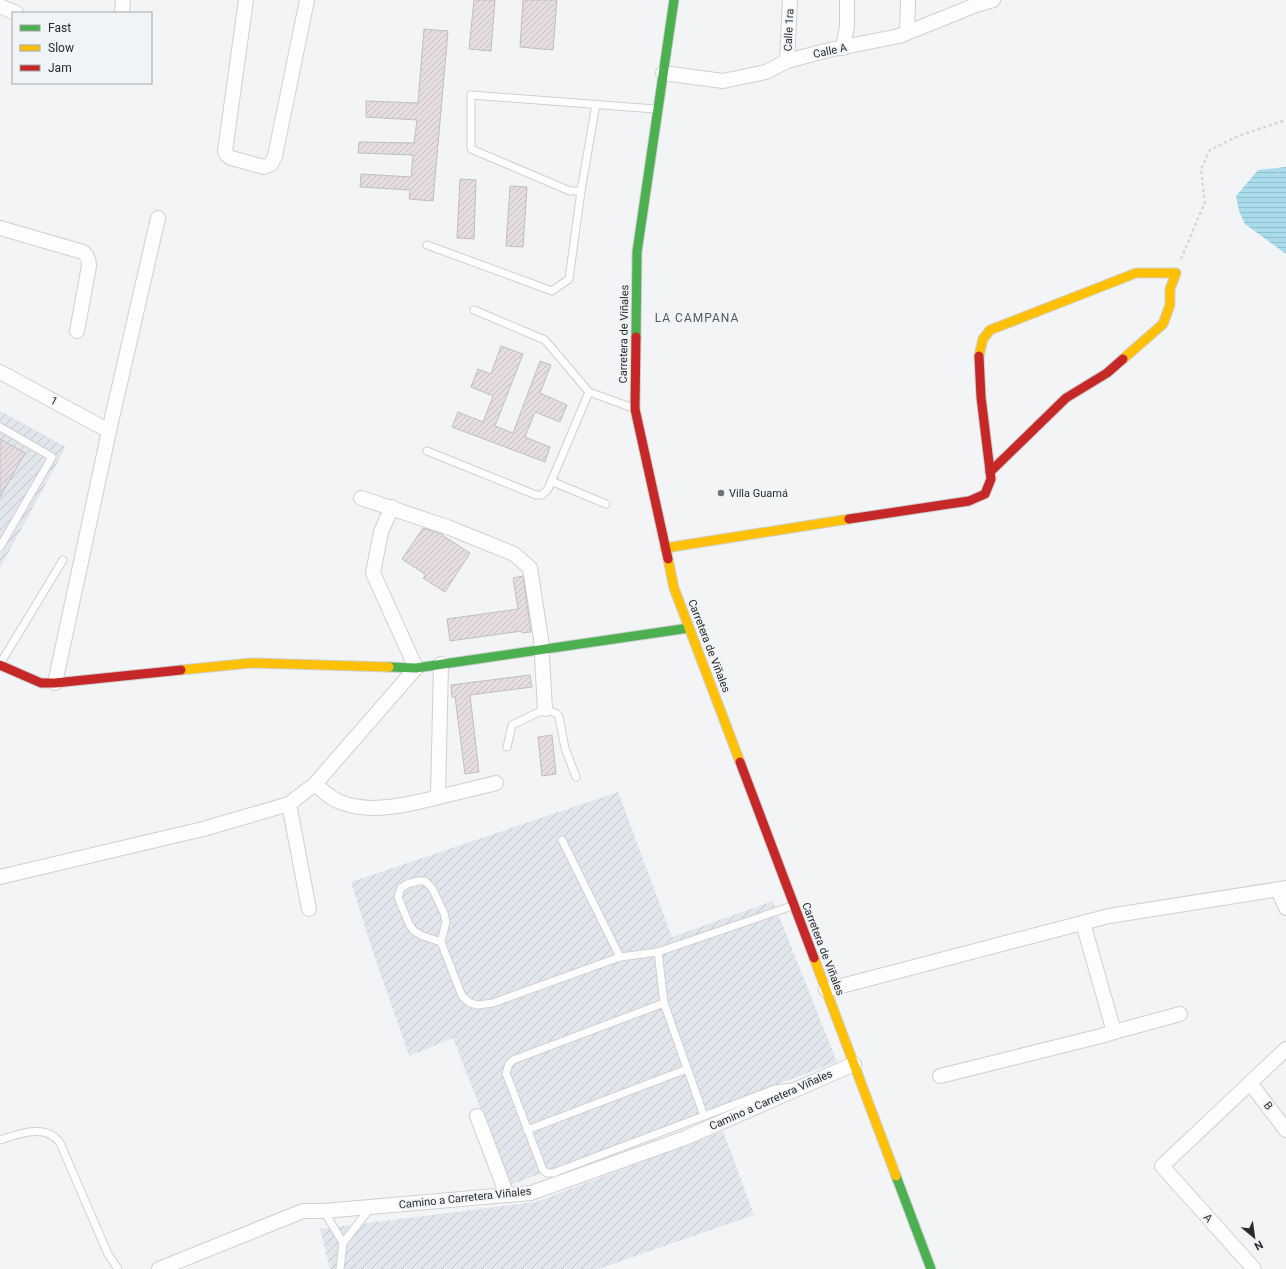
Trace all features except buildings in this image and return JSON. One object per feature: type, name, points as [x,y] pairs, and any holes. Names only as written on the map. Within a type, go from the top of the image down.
[{"type":"street","points":[[122,0],[122,12]]},
{"type":"street","points":[[246,0],[224,151],[231,158],[264,167],[271,164],[275,156],[307,0]]},
{"type":"street","name":"Carretera de Viñales","points":[[674,0],[637,252],[635,409],[674,588],[931,1269]]},
{"type":"street","name":"Calle 1ra","points":[[787,61],[790,0]]},
{"type":"street","points":[[843,48],[847,26],[847,0]]},
{"type":"street","points":[[907,32],[908,0]]},
{"type":"street","name":"Calle A","points":[[663,73],[723,81],[766,72],[787,61],[899,36],[976,2],[993,0]]},
{"type":"street","points":[[0,7],[13,12]]},
{"type":"street","points":[[55,683],[109,431],[158,218]]},
{"type":"street","points":[[0,228],[86,254],[89,261],[89,266],[77,331]]},
{"type":"street","points":[[665,548],[969,501],[986,494],[991,479],[990,472],[981,398],[979,355],[983,339],[990,330],[1136,273],[1176,273],[1170,289],[1170,305],[1163,324],[1107,372],[1066,398],[990,472]]},
{"type":"street","name":"1","points":[[0,372],[109,431]]},
{"type":"street","points":[[361,498],[392,507],[450,528],[514,554],[530,568],[542,649],[545,709]]},
{"type":"street","points":[[392,507],[381,532],[373,572],[416,668]]},
{"type":"street","points":[[3,669],[41,683],[55,683],[251,663],[416,668],[689,628]]},
{"type":"street","points":[[438,797],[441,664]]},
{"type":"street","points":[[0,877],[203,829],[289,804],[315,784],[416,668]]},
{"type":"street","points":[[315,784],[341,803],[353,806],[385,807],[410,804],[496,783]]},
{"type":"street","points":[[289,804],[309,909]]},
{"type":"street","points":[[826,990],[1109,916],[1282,889],[1286,908]]},
{"type":"street","points":[[1083,923],[1114,1032]]},
{"type":"street","points":[[940,1076],[1101,1036],[1180,1014]]},
{"type":"street","points":[[1250,1083],[1286,1049]]},
{"type":"street","name":"Camino a Carretera Viñales","points":[[159,1269],[303,1211],[324,1211],[531,1193],[685,1138],[854,1064]]},
{"type":"street","name":"B","points":[[1250,1083],[1286,1130]]},
{"type":"street","name":"A","points":[[1250,1083],[1162,1166],[1254,1269]]},
{"type":"street","points":[[477,1116],[507,1195]]},
{"type":"lane","points":[[581,191],[570,191],[471,149],[471,95],[658,109]]},
{"type":"lane","points":[[427,245],[552,291],[569,279],[581,191],[596,104]]},
{"type":"lane","points":[[474,310],[545,340],[588,392],[635,409]]},
{"type":"lane","points":[[427,451],[538,496],[545,493],[552,481],[588,392]]},
{"type":"lane","points":[[0,427],[52,457],[0,547]]},
{"type":"lane","points":[[552,481],[606,504]]},
{"type":"lane","points":[[3,669],[63,560]]},
{"type":"lane","points":[[507,747],[512,725],[545,709],[557,714],[559,717],[565,748],[576,777]]},
{"type":"lane","points":[[562,840],[620,957]]},
{"type":"lane","points":[[441,942],[423,936],[414,931],[409,924],[398,897],[401,888],[407,884],[425,881],[432,888],[444,913],[446,922],[441,942],[462,996],[470,1003],[478,1005],[493,1003],[620,957],[658,952],[794,905]]},
{"type":"lane","points":[[658,952],[664,1003],[704,1116]]},
{"type":"lane","points":[[664,1003],[513,1060],[509,1064],[506,1073],[540,1166],[547,1173],[553,1174],[775,1089],[803,1086]]},
{"type":"lane","points":[[527,1130],[687,1069]]},
{"type":"lane","points":[[0,1140],[31,1132],[44,1132],[55,1136],[60,1143],[108,1254],[118,1269]]},
{"type":"lane","points":[[340,1269],[343,1243],[372,1206]]},
{"type":"lane","points":[[324,1211],[343,1243]]},
{"type":"path","points":[[1176,273],[1205,202],[1201,169],[1210,150],[1238,136],[1286,120]]},
{"type":"shaded area","points":[[0,411],[66,447],[0,568]]},
{"type":"shaded area","points":[[618,792],[672,937],[773,901],[837,1062],[510,1185],[453,1038],[409,1056],[372,949],[351,882]]},
{"type":"shaded area","points":[[723,1131],[754,1215],[598,1269],[330,1269],[320,1229],[536,1202]]},
{"type":"water","points":[[1286,167],[1286,254],[1245,224],[1239,211],[1236,196],[1258,170]]},
{"type":"traffic: fast","points":[[636,337],[637,252],[674,0]]},
{"type":"traffic: fast","points":[[389,667],[416,668],[689,628]]},
{"type":"traffic: fast","points":[[896,1176],[931,1269]]},
{"type":"traffic: slow","points":[[979,356],[983,339],[990,330],[1136,273],[1176,273],[1170,289],[1170,305],[1163,324],[1123,359]]},
{"type":"traffic: slow","points":[[665,548],[849,519]]},
{"type":"traffic: slow","points":[[668,559],[674,588],[740,762]]},
{"type":"traffic: slow","points":[[181,670],[251,663],[389,667]]},
{"type":"traffic: slow","points":[[814,958],[896,1176]]},
{"type":"traffic: jam","points":[[636,337],[635,409],[668,559]]},
{"type":"traffic: jam","points":[[849,519],[969,501],[985,494],[991,479],[981,397],[979,356]]},
{"type":"traffic: jam","points":[[990,472],[1066,398],[1107,373],[1123,359]]},
{"type":"traffic: jam","points":[[0,665],[41,683],[55,683],[181,670]]},
{"type":"traffic: jam","points":[[740,762],[814,958]]},
{"type":"place","name":"Villa Guamá","points":[[721,493]]},
{"type":"district","name":"LA CAMPANA","points":[[697,318]]}]
